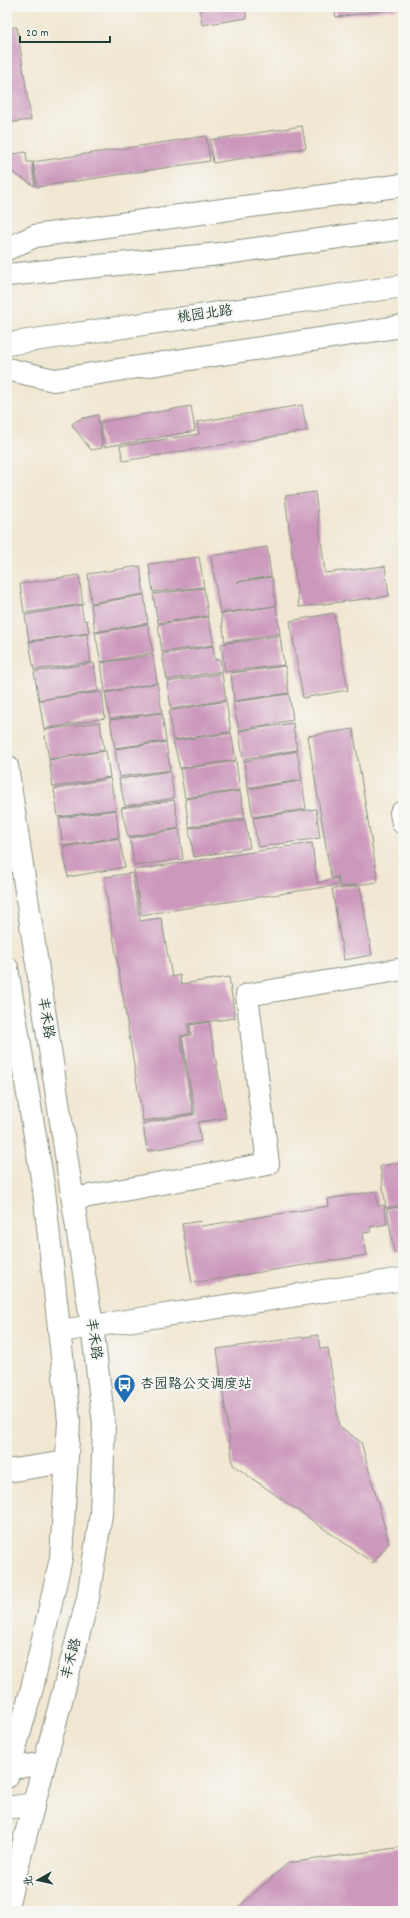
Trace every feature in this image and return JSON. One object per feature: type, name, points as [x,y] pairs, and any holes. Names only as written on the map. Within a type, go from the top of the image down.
[{"type":"main road","points":[[7,249],[34,236],[403,185]]},
{"type":"main road","points":[[7,275],[219,254],[403,228]]},
{"type":"main road","name":"桃园北路","points":[[7,344],[403,286]]},
{"type":"main road","points":[[7,369],[54,380],[403,326]]},
{"type":"main road","name":"丰禾路","points":[[7,766],[92,1326],[104,1424],[101,1514],[88,1598],[7,1906]]},
{"type":"main road","points":[[403,813],[403,823]]},
{"type":"main road","name":"丰禾路","points":[[7,968],[44,1190],[69,1421],[61,1558],[32,1688],[8,1772]]},
{"type":"main road","points":[[73,1199],[268,1164],[246,995],[403,970]]},
{"type":"main road","points":[[60,1331],[403,1279]]},
{"type":"main road","points":[[7,1471],[66,1462]]},
{"type":"main road","points":[[8,1772],[44,1763]]},
{"type":"main road","points":[[7,1808],[34,1804]]},
{"type":"building","points":[[199,7],[245,7],[247,18],[202,25]]},
{"type":"building","points":[[334,7],[402,7],[402,8],[336,17]]},
{"type":"building","points":[[17,27],[31,120],[7,123],[7,28]]},
{"type":"building","points":[[302,126],[306,148],[213,163],[210,140]]},
{"type":"building","points":[[206,136],[210,161],[37,187],[33,162]]},
{"type":"building","points":[[26,152],[27,162],[32,162],[35,186],[7,169],[7,155]]},
{"type":"building","points":[[302,405],[307,431],[123,461],[120,446],[199,434],[197,422]]},
{"type":"building","points":[[191,406],[195,431],[104,447],[100,422]]},
{"type":"building","points":[[98,415],[102,448],[91,450],[72,425],[80,419]]},
{"type":"building","points":[[315,492],[325,573],[385,566],[389,596],[299,607],[285,496]]},
{"type":"building","points":[[267,547],[271,576],[237,582],[272,577],[276,606],[220,613],[211,556]]},
{"type":"building","points":[[199,557],[204,587],[153,592],[149,564]]},
{"type":"building","points":[[140,566],[144,594],[91,603],[88,574]]},
{"type":"building","points":[[79,575],[83,604],[24,613],[20,584]]},
{"type":"building","points":[[204,588],[208,616],[158,623],[153,594]]},
{"type":"building","points":[[144,595],[148,623],[95,632],[91,604]]},
{"type":"building","points":[[81,605],[84,621],[87,620],[89,633],[29,641],[25,615]]},
{"type":"building","points":[[276,606],[280,634],[225,642],[221,614]]},
{"type":"building","points":[[334,613],[348,690],[303,698],[290,621]]},
{"type":"building","points":[[208,617],[214,645],[162,652],[158,624]]},
{"type":"building","points":[[148,624],[153,653],[101,662],[95,633]]},
{"type":"building","points":[[87,634],[91,662],[34,670],[29,642]]},
{"type":"building","points":[[280,636],[284,665],[225,672],[221,644]]},
{"type":"building","points":[[213,646],[215,660],[220,659],[222,671],[167,680],[162,654]]},
{"type":"building","points":[[153,655],[157,683],[105,692],[101,663]]},
{"type":"building","points":[[94,663],[98,691],[39,700],[34,672]]},
{"type":"building","points":[[285,666],[289,693],[234,701],[231,673]]},
{"type":"building","points":[[222,673],[226,700],[171,709],[167,682]]},
{"type":"building","points":[[157,683],[162,712],[110,719],[105,693]]},
{"type":"building","points":[[102,692],[105,718],[44,729],[39,700]]},
{"type":"building","points":[[289,694],[293,720],[239,730],[233,702]]},
{"type":"building","points":[[226,701],[231,732],[173,740],[169,711]]},
{"type":"building","points":[[162,713],[166,741],[115,748],[110,720]]},
{"type":"building","points":[[100,722],[104,750],[49,759],[44,730]]},
{"type":"building","points":[[293,723],[297,750],[243,759],[239,731]]},
{"type":"building","points":[[353,729],[378,882],[340,887],[337,875],[337,878],[331,878],[308,736]]},
{"type":"building","points":[[231,733],[236,760],[180,768],[173,741]]},
{"type":"building","points":[[166,742],[170,770],[119,777],[115,749]]},
{"type":"building","points":[[106,751],[110,777],[53,787],[49,760]]},
{"type":"building","points":[[297,751],[302,780],[248,788],[244,761]]},
{"type":"building","points":[[236,761],[240,790],[185,798],[180,769]]},
{"type":"building","points":[[170,771],[174,798],[125,806],[119,779]]},
{"type":"building","points":[[110,778],[116,809],[58,817],[54,789]]},
{"type":"building","points":[[302,781],[306,809],[253,817],[248,789]]},
{"type":"building","points":[[240,791],[245,818],[189,827],[185,799]]},
{"type":"building","points":[[174,800],[179,828],[128,837],[121,808]]},
{"type":"building","points":[[316,809],[320,838],[258,847],[253,818]]},
{"type":"building","points":[[116,810],[119,837],[63,846],[59,818]]},
{"type":"building","points":[[245,820],[250,848],[194,857],[189,828]]},
{"type":"building","points":[[179,829],[183,859],[134,866],[130,838]]},
{"type":"building","points":[[119,838],[125,867],[68,877],[63,847]]},
{"type":"building","points":[[312,843],[317,883],[337,878],[338,885],[141,915],[134,870]]},
{"type":"building","points":[[132,873],[140,921],[161,918],[172,977],[180,975],[181,984],[229,977],[235,1018],[188,1024],[189,1034],[180,1036],[193,1113],[143,1121],[104,879],[105,877]]},
{"type":"building","points":[[360,886],[372,955],[344,960],[332,889]]},
{"type":"building","points":[[209,1022],[226,1118],[198,1122],[201,1141],[147,1151],[143,1123],[195,1114],[182,1037],[191,1035],[190,1025]]},
{"type":"building","points":[[403,1162],[403,1205],[386,1208],[380,1166]]},
{"type":"building","points":[[376,1191],[378,1206],[384,1205],[387,1224],[370,1227],[371,1232],[363,1233],[367,1255],[192,1283],[182,1224],[201,1221],[202,1226],[329,1206],[328,1199]]},
{"type":"building","points":[[403,1206],[403,1252],[394,1253],[387,1209]]},
{"type":"building","points":[[318,1335],[320,1349],[328,1348],[339,1426],[361,1442],[389,1543],[373,1563],[233,1465],[217,1349]]},
{"type":"building","points":[[403,1847],[403,1911],[234,1911],[288,1863]]},
{"type":"place","name":"杏园路公交调度站","points":[[125,1404]]}]
